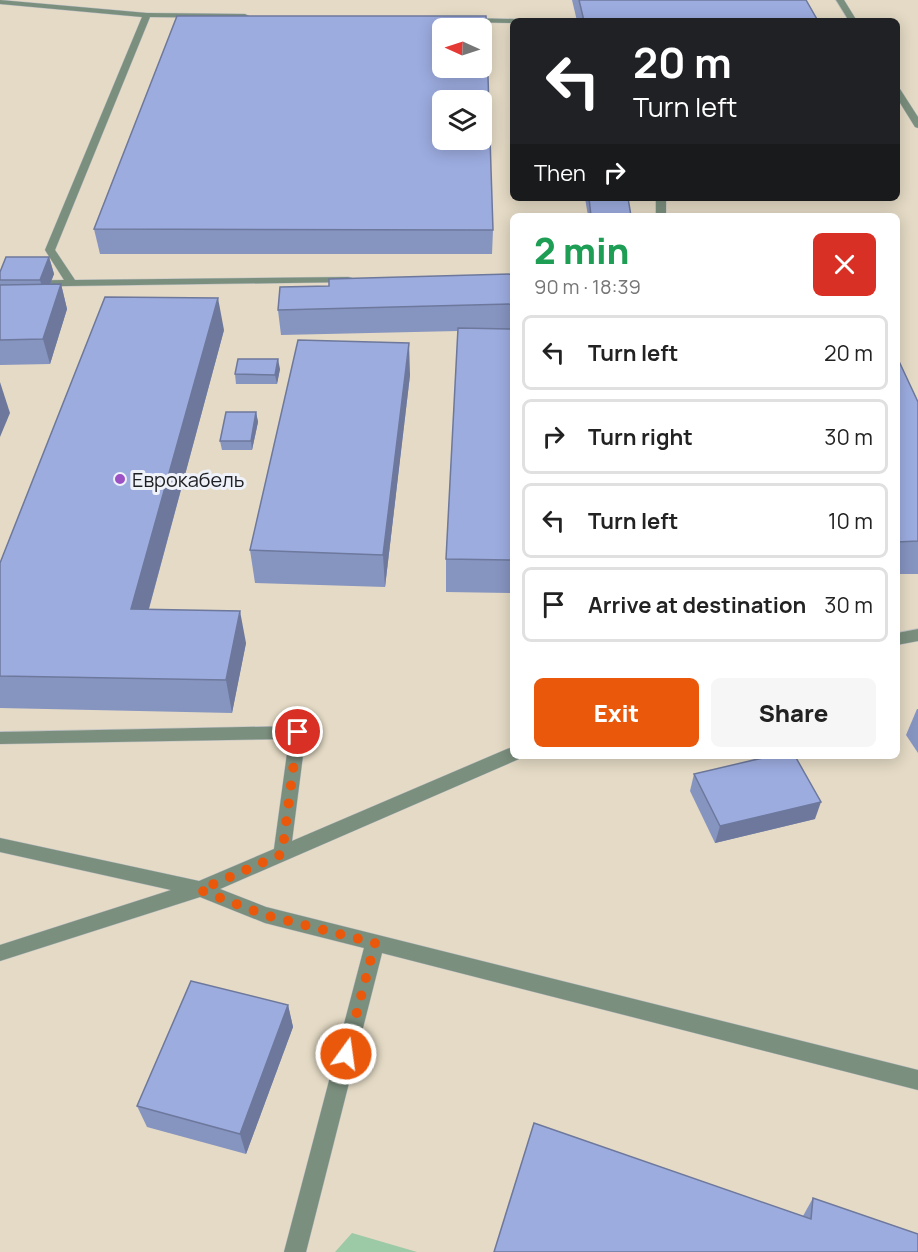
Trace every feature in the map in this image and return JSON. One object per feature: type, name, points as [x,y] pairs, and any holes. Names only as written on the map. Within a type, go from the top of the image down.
[{"type":"street","points":[[840,0],[851,18]]},
{"type":"street","points":[[0,2],[147,15],[254,17]]},
{"type":"street","points":[[72,283],[50,250],[147,15]]},
{"type":"street","points":[[492,21],[510,21]]},
{"type":"street","points":[[900,96],[918,125]]},
{"type":"street","points":[[0,284],[358,280]]},
{"type":"street","points":[[900,638],[918,635]]},
{"type":"street","points":[[0,738],[298,732],[282,854]]},
{"type":"street","points":[[0,953],[200,890],[510,755]]},
{"type":"street","points":[[0,845],[200,890],[265,915],[918,1080]]},
{"type":"street","points":[[295,1252],[375,943]]},
{"type":"shaded area","points":[[0,0],[918,0],[918,1252],[0,1252]]},
{"type":"green space","points":[[352,1233],[417,1252],[335,1252]]},
{"type":"building","points":[[579,0],[806,0],[816,18],[583,18]]},
{"type":"building","points":[[177,16],[486,16],[486,18],[432,18],[432,78],[488,78],[488,90],[432,90],[432,150],[490,150],[493,230],[94,229]]},
{"type":"building","points":[[589,201],[628,201],[630,213],[591,213]]},
{"type":"building","points":[[6,257],[49,257],[40,280],[0,280],[0,272]]},
{"type":"building","points":[[510,274],[510,304],[278,310],[280,287],[329,286],[329,279]]},
{"type":"building","points":[[61,284],[43,339],[0,340],[0,285]]},
{"type":"building","name":"Еврокабель","points":[[105,297],[218,298],[131,609],[240,611],[226,680],[0,676],[0,563]]},
{"type":"building","points":[[458,328],[510,329],[510,560],[446,559]]},
{"type":"building","points":[[298,340],[409,343],[383,555],[250,550]]},
{"type":"building","points":[[238,359],[278,359],[275,375],[235,374]]},
{"type":"building","points":[[900,363],[918,402],[918,541],[900,542]]},
{"type":"building","points":[[226,412],[256,412],[251,441],[220,441]]},
{"type":"building","points":[[758,759],[797,759],[821,802],[720,826],[694,774]]},
{"type":"building","points":[[191,981],[288,1005],[240,1134],[137,1106]]},
{"type":"building","points":[[534,1123],[811,1219],[813,1198],[918,1234],[918,1252],[494,1252]]},
{"type":"place","name":"Еврокабель","points":[[120,479]]},
{"type":"route","points":[[298,732],[282,854],[200,890],[265,915],[375,943],[346,1054]]}]
